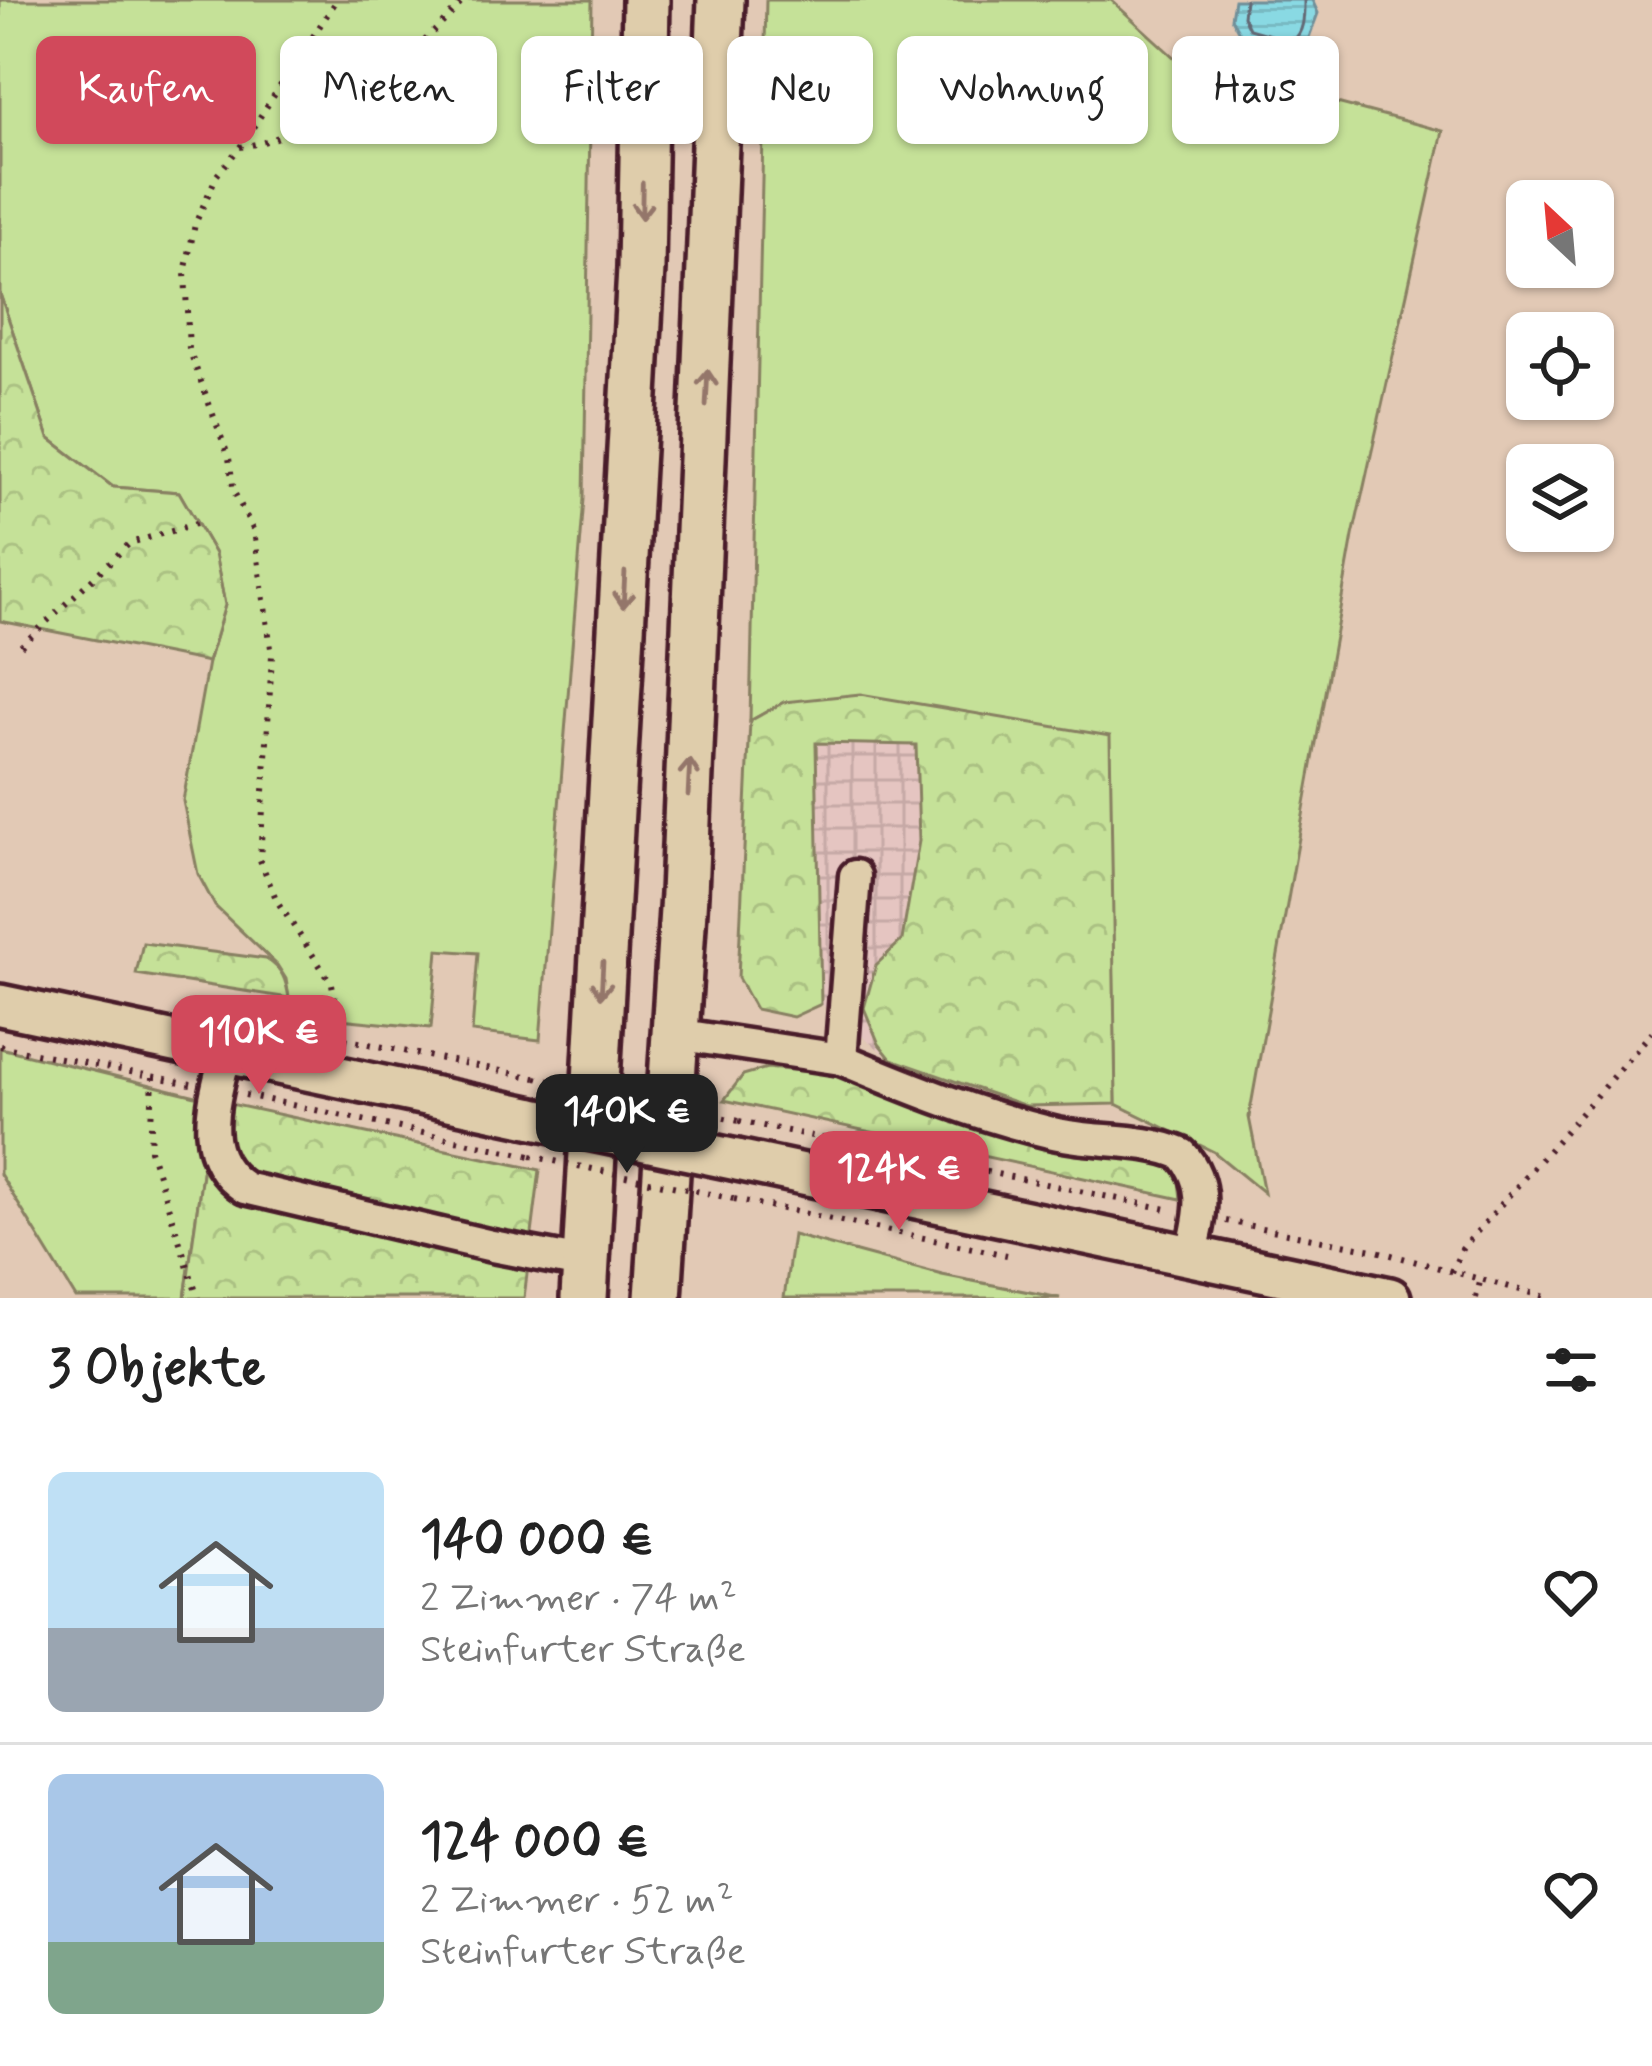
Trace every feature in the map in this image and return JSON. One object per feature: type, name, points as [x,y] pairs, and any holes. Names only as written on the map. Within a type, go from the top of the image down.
[{"type":"highway","points":[[586,1281],[641,268],[646,0]]},
{"type":"highway","points":[[658,1298],[713,266],[721,0]]},
{"type":"main road","points":[[0,1005],[222,1071],[272,1062],[532,1137],[737,1160],[1390,1298]]},
{"type":"lane","points":[[841,1059],[855,876]]},
{"type":"lane","points":[[675,1034],[841,1059],[990,1116],[1103,1143],[1150,1145],[1182,1154],[1200,1184],[1201,1216],[1191,1256]]},
{"type":"lane","points":[[222,1071],[212,1147],[218,1165],[245,1187],[470,1241],[586,1281]]},
{"type":"path","points":[[272,1062],[314,1032],[336,1005],[332,984],[278,901],[260,860],[272,655],[254,532],[234,492],[229,458],[189,350],[185,273],[195,224],[217,176],[337,0]]},
{"type":"path","points":[[240,147],[263,144],[347,102],[427,39],[464,0]]},
{"type":"path","points":[[21,646],[130,543],[196,524]]},
{"type":"path","points":[[202,1010],[536,1078],[737,1160],[1010,1256]]},
{"type":"path","points":[[1451,1271],[1462,1249],[1652,1032]]},
{"type":"path","points":[[0,1046],[153,1077],[222,1071],[532,1137],[1201,1216],[1373,1250],[1550,1298]]},
{"type":"path","points":[[153,1077],[151,1150],[198,1298]]},
{"type":"path","points":[[1476,1298],[1480,1282]]},
{"type":"shaded area","points":[[816,743],[916,745],[1116,1104],[1026,1106],[891,1059],[821,1004]]},
{"type":"green space","points":[[0,0],[592,0],[591,36],[521,36],[521,144],[590,144],[584,499],[540,1040],[472,1032],[478,953],[438,950],[431,1028],[310,1016],[289,998],[286,979],[277,965],[215,906],[198,874],[183,801],[208,662],[225,605],[215,554],[179,492],[113,487],[49,438],[0,294]]},
{"type":"green space","points":[[766,0],[1111,0],[1172,56],[1172,144],[1339,144],[1339,104],[1443,131],[1353,536],[1249,1117],[1264,1193],[1214,1152],[1116,1104],[1109,737],[784,702],[750,721],[763,144],[873,144],[873,36],[765,36]]},
{"type":"green space","points":[[0,294],[49,438],[113,487],[179,492],[215,554],[225,605],[208,662],[0,621]]},
{"type":"green space","points":[[860,694],[1110,736],[1116,1104],[1026,1106],[891,1059],[879,1044],[864,1008],[876,965],[902,940],[919,841],[916,745],[816,743],[821,1004],[793,1017],[755,1009],[738,978],[750,721],[784,702]]},
{"type":"green space","points":[[143,943],[266,959],[283,976],[289,998],[136,974]]},
{"type":"green space","points":[[0,1048],[212,1100],[185,1298],[76,1298],[0,1174]]},
{"type":"green space","points":[[767,1068],[836,1074],[1076,1155],[1177,1164],[1181,1199],[724,1100],[743,1075]]},
{"type":"green space","points":[[212,1100],[540,1170],[524,1298],[185,1298]]},
{"type":"green space","points":[[793,1235],[942,1275],[1060,1298],[784,1298]]},
{"type":"water","points":[[1234,0],[1312,0],[1318,13],[1310,36],[1241,36],[1231,18]]}]
